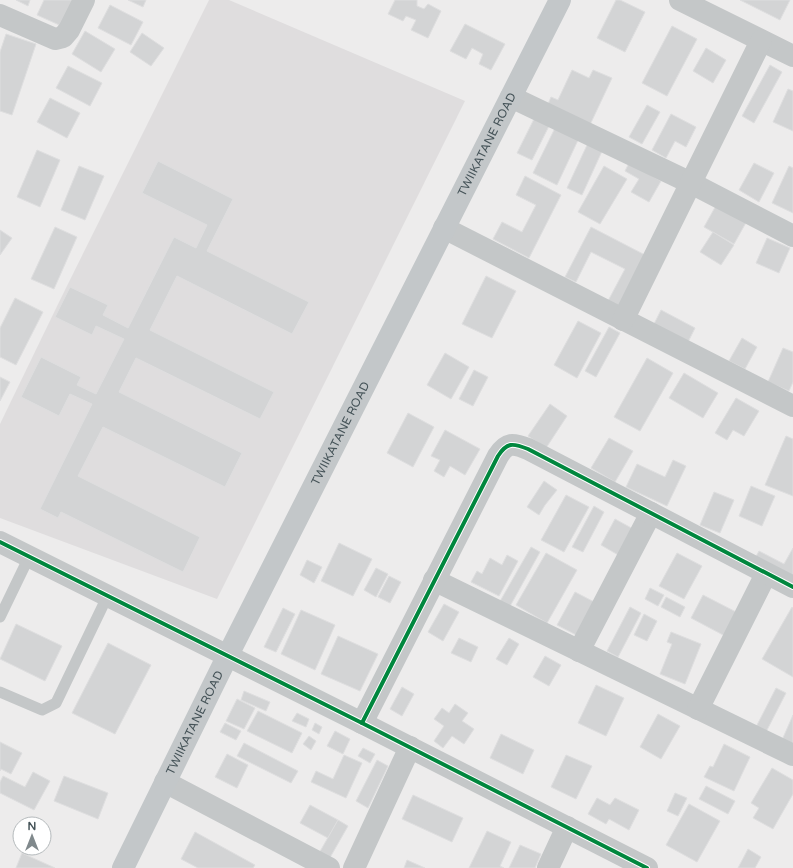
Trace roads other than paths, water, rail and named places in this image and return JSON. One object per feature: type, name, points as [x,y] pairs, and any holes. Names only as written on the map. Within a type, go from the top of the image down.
[{"type":"main road","name":"TWIIKATANE ROAD","points":[[123,868],[228,655],[560,0]]},
{"type":"street","points":[[0,15],[55,39],[63,37],[69,30],[84,0]]},
{"type":"street","points":[[682,0],[793,56]]},
{"type":"street","points":[[623,320],[761,41]]},
{"type":"street","points":[[511,97],[691,183],[793,236]]},
{"type":"street","points":[[444,228],[793,406]]},
{"type":"street","points":[[362,722],[498,456],[503,449],[509,445],[518,445],[528,449],[793,587]]},
{"type":"street","points":[[579,651],[651,513]]},
{"type":"street","points":[[0,542],[362,722],[647,868]]},
{"type":"street","points":[[698,709],[766,574]]},
{"type":"street","points":[[434,580],[793,755]]},
{"type":"street","points":[[354,868],[410,747]]},
{"type":"street","points":[[165,782],[329,868]]},
{"type":"street","points":[[548,868],[567,827]]},
{"type":"lane","points":[[0,617],[29,557]]},
{"type":"lane","points":[[0,692],[42,710],[56,703],[108,596]]}]
